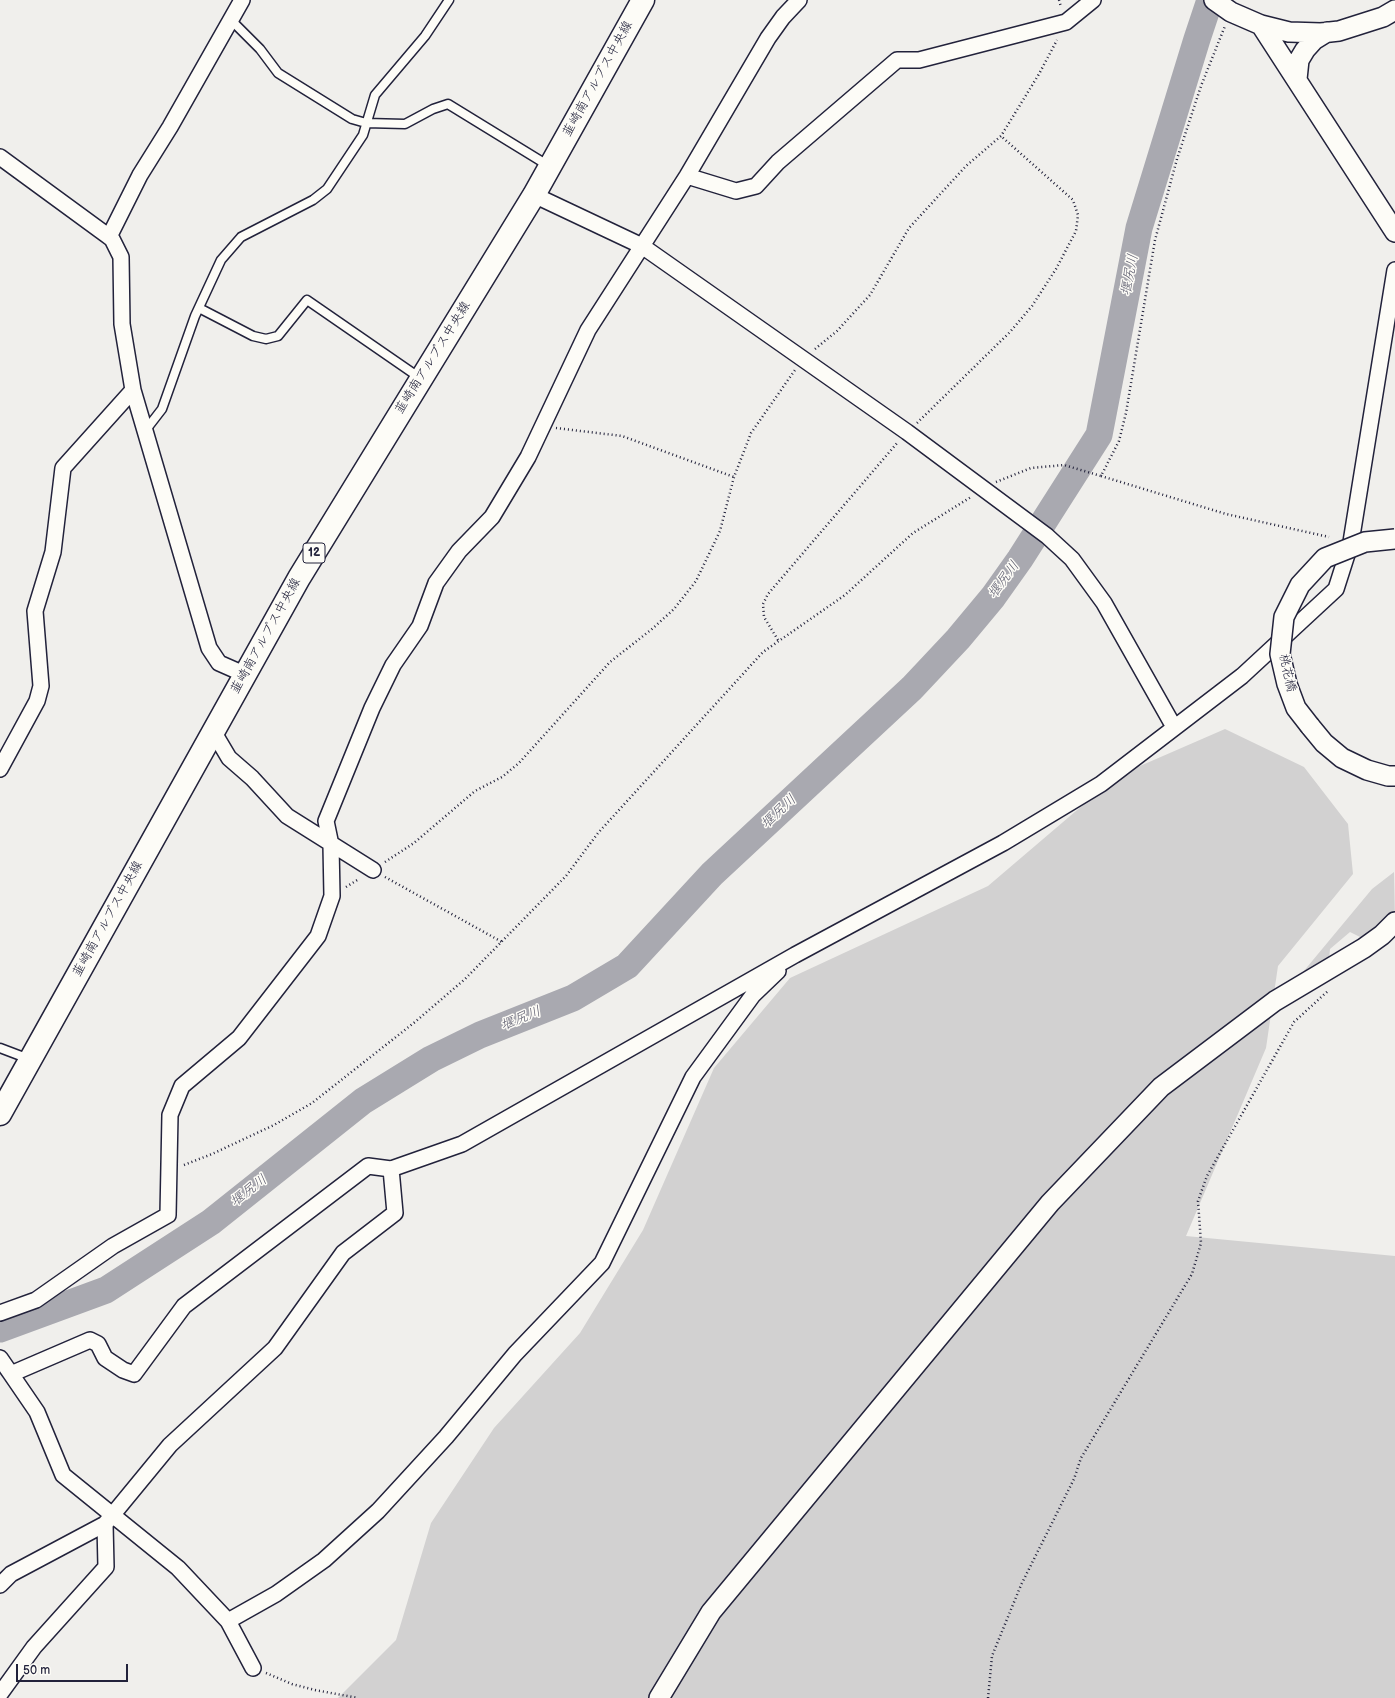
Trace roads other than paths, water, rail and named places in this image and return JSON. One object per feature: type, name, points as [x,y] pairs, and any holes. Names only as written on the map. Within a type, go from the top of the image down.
[{"type":"main road","name":"韮崎南アルプス中央線","points":[[0,1114],[214,731],[244,674],[299,578],[420,378],[534,195],[643,0]]},
{"type":"street","points":[[109,237],[140,175],[170,126],[242,0]]},
{"type":"street","points":[[0,1313],[36,1300],[113,1246],[168,1215],[170,1115],[182,1086],[239,1038],[318,936],[332,896],[331,845],[326,821],[372,708],[393,665],[420,626],[436,583],[459,550],[492,517],[528,457],[541,426],[588,330],[687,176],[768,38],[783,17],[799,0]]},
{"type":"street","points":[[687,176],[736,191],[756,186],[778,162],[897,60],[919,60],[1066,22],[1093,0]]},
{"type":"street","points":[[1214,0],[1230,12],[1261,25],[1289,32],[1327,32],[1361,25],[1395,10]]},
{"type":"street","points":[[1261,25],[1395,232]]},
{"type":"street","points":[[1297,79],[1299,60],[1305,50],[1314,40],[1327,32]]},
{"type":"street","points":[[0,157],[112,239],[121,257],[122,324],[134,390],[209,648],[219,663],[244,674]]},
{"type":"street","points":[[534,195],[642,246],[907,432],[1046,536],[1072,558],[1104,603],[1174,727]]},
{"type":"street","points":[[11,1374],[90,1340],[98,1344],[105,1358],[123,1370],[134,1374],[184,1306],[368,1166],[391,1169],[462,1144],[795,955],[1003,843],[1101,784],[1242,676],[1336,589],[1351,542],[1395,270]]},
{"type":"street","points":[[0,769],[37,701],[41,686],[35,611],[53,552],[63,468],[134,390]]},
{"type":"street","name":"桃花橋","points":[[1395,539],[1365,542],[1325,558],[1300,585],[1284,617],[1280,654],[1287,684],[1296,708],[1324,743],[1342,758],[1367,770],[1388,776],[1395,776]]},
{"type":"street","points":[[214,731],[229,758],[252,778],[287,816],[373,870]]},
{"type":"street","points":[[659,1698],[711,1612],[903,1378],[1055,1198],[1161,1086],[1275,1001],[1364,948],[1382,935],[1395,922]]},
{"type":"street","points":[[228,1621],[276,1594],[324,1560],[378,1511],[446,1437],[515,1354],[602,1263],[693,1077],[753,995],[795,955]]},
{"type":"street","points":[[0,1585],[11,1574],[109,1519],[170,1445],[275,1348],[343,1253],[395,1213],[391,1169]]},
{"type":"street","points":[[0,1358],[37,1412],[63,1475],[109,1519],[178,1568],[228,1621],[253,1668]]},
{"type":"street","points":[[0,1694],[34,1648],[106,1567],[109,1519]]},
{"type":"lane","points":[[145,431],[162,409],[199,308],[221,260],[240,237],[313,200],[327,189],[363,135],[375,95],[424,36],[449,0]]},
{"type":"lane","points":[[231,20],[260,48],[278,73],[352,119],[366,123],[405,124],[433,109],[448,104],[549,166]]},
{"type":"lane","points":[[199,308],[253,336],[266,339],[278,336],[307,300],[420,378]]},
{"type":"lane","points":[[0,1048],[30,1059]]},
{"type":"waterway","name":"堰尻川","points":[[0,1329],[106,1290],[211,1222],[363,1101],[431,1059],[480,1035],[573,998],[627,966],[712,874],[912,688],[958,639],[993,597],[1020,559],[1099,435],[1139,228],[1210,0]]}]
